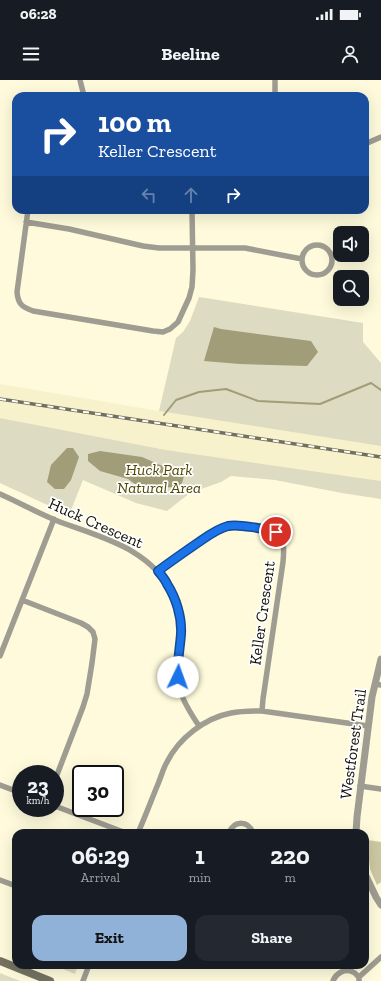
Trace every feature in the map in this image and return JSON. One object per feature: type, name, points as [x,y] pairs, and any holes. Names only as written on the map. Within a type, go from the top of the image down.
[{"type":"main road","points":[[0,961],[12,966]]},
{"type":"main road","points":[[20,969],[50,981]]},
{"type":"street","points":[[80,80],[83,92]]},
{"type":"street","points":[[275,80],[275,92]]},
{"type":"street","points":[[369,142],[381,137]]},
{"type":"street","points":[[27,214],[16,292],[17,299],[21,305],[33,311],[163,332],[170,329],[178,322],[189,298],[192,287],[192,214]]},
{"type":"street","points":[[26,222],[69,229],[143,246],[193,249],[245,248],[302,259]]},
{"type":"street","points":[[318,245],[330,253],[332,261],[328,271],[324,274],[314,275],[304,269],[302,259],[304,252],[311,247],[318,245]]},
{"type":"street","name":"Huck Crescent","points":[[0,494],[54,519],[112,541],[133,551],[158,571],[167,584],[179,616],[181,631],[177,668],[178,685],[182,699],[199,726]]},
{"type":"street","points":[[0,656],[54,519]]},
{"type":"street","name":"Keller Crescent","points":[[158,571],[205,538],[227,526],[236,525],[270,530],[276,532],[281,537],[283,543],[283,562],[262,711]]},
{"type":"street","points":[[22,600],[81,623],[93,632],[95,639],[87,694],[61,765]]},
{"type":"street","name":"Westforest Trail","points":[[356,829],[356,817],[368,726],[378,684],[381,659]]},
{"type":"street","points":[[140,829],[167,762],[177,746],[199,726],[216,718],[230,713],[262,711],[368,726]]},
{"type":"street","points":[[0,785],[12,790]]},
{"type":"street","points":[[360,786],[381,789]]},
{"type":"street","points":[[64,809],[115,829]]},
{"type":"street","points":[[231,829],[233,826],[242,823],[251,829]]},
{"type":"street","points":[[0,880],[12,884]]},
{"type":"street","points":[[369,882],[381,905]]},
{"type":"street","points":[[333,981],[338,973],[346,970],[354,972],[359,979],[381,957]]},
{"type":"street","points":[[83,981],[88,969]]},
{"type":"shaded area","points":[[214,327],[311,341],[318,352],[307,366],[240,364],[204,361]]},
{"type":"shaded area","points":[[0,384],[381,446],[381,481],[166,450],[0,418]]},
{"type":"shaded area","points":[[67,448],[73,448],[79,457],[71,480],[64,489],[55,489],[47,482],[51,465]]},
{"type":"shaded area","points":[[100,451],[142,457],[184,476],[182,483],[177,487],[139,487],[128,479],[100,471],[88,461],[88,454]]},
{"type":"shaded area","points":[[369,840],[381,842],[381,882],[377,885],[370,869]]},
{"type":"green space","points":[[199,297],[363,323],[363,342],[381,363],[381,446],[159,411],[176,338],[183,332],[190,321]]},
{"type":"green space","name":"Huck Park Natural Area","points":[[0,418],[166,450],[381,481],[381,499],[275,480],[231,476],[221,482],[190,493],[167,511],[136,503],[83,480],[69,515],[0,483]]},
{"type":"green space","points":[[63,969],[77,969],[75,974]]},
{"type":"green space","points":[[0,973],[20,981],[0,981]]},
{"type":"waterway","points":[[164,415],[176,400],[199,392],[226,389],[258,401],[320,404],[371,383],[381,390]]},
{"type":"railway","points":[[0,399],[381,457]]},
{"type":"route","points":[[178,677],[177,668],[181,631],[179,616],[167,584],[158,571],[205,538],[227,526],[236,525],[276,532]]}]
